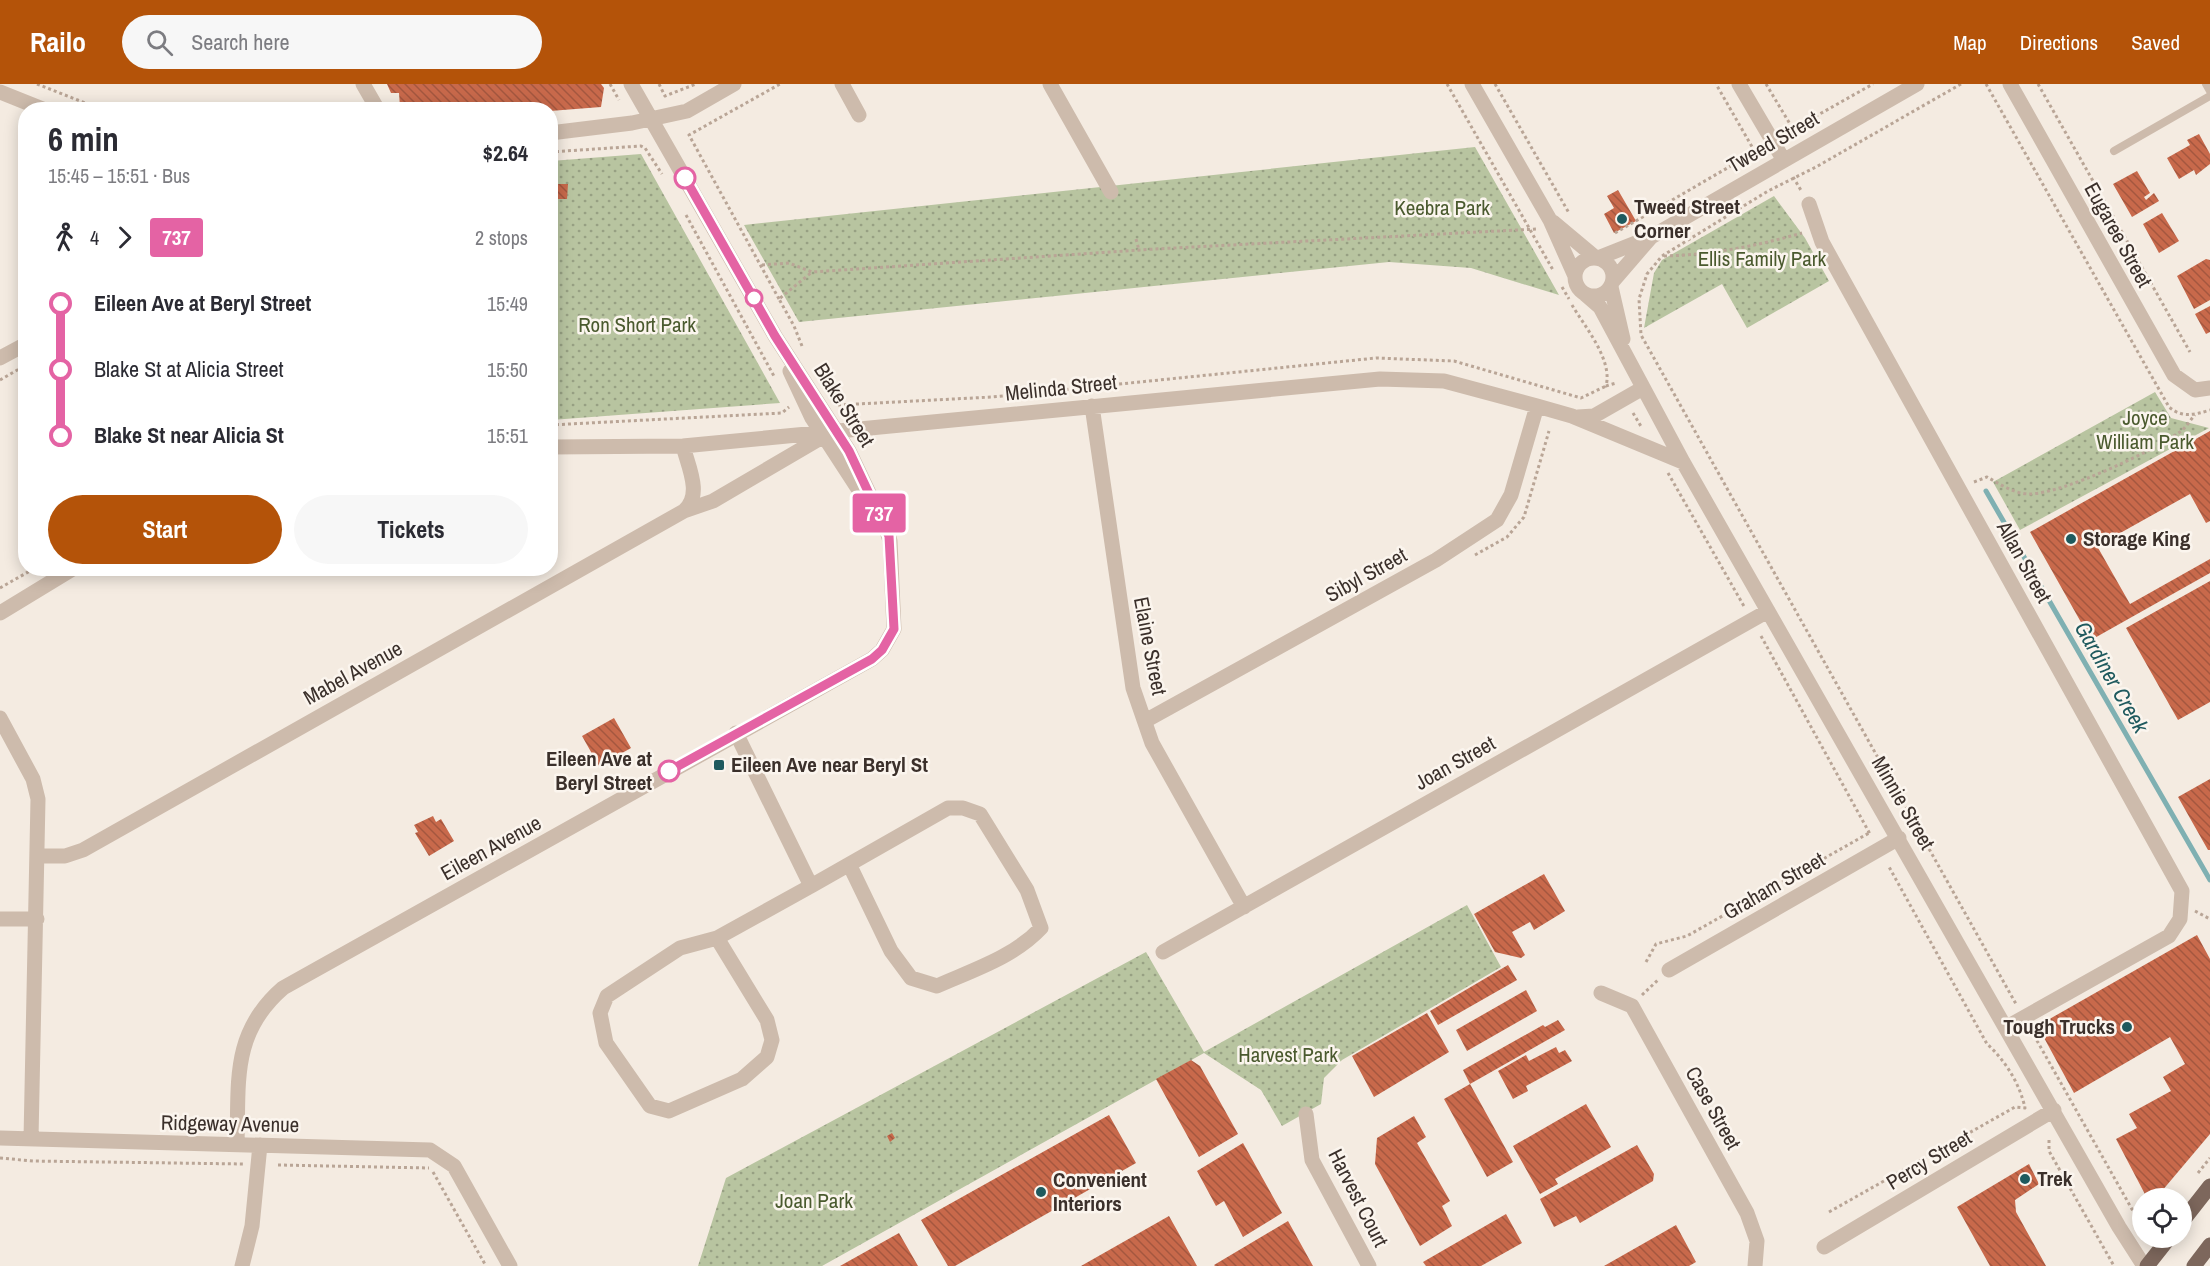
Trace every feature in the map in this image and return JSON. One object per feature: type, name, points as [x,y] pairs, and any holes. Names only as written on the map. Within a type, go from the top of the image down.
[{"type":"main road","points":[[2192,1209],[2210,1186]]},
{"type":"main road","points":[[2194,1266],[2210,1245]]},
{"type":"main road","points":[[2145,1266],[2160,1248]]},
{"type":"street","points":[[363,84],[373,102]]},
{"type":"street","name":"Blake Street","points":[[631,84],[775,336],[806,407],[855,462],[885,528]]},
{"type":"street","points":[[558,132],[651,120],[687,111],[734,84]]},
{"type":"street","points":[[842,84],[859,115]]},
{"type":"street","points":[[1050,84],[1110,192]]},
{"type":"street","points":[[1472,84],[1550,220],[1578,286],[1585,294],[1597,296],[1612,284],[1610,266],[1550,220]]},
{"type":"street","points":[[1739,84],[1783,159]]},
{"type":"street","name":"Tweed Street","points":[[1597,258],[1651,237],[1917,84]]},
{"type":"street","name":"Eugaree Street","points":[[2010,84],[2174,375],[2195,390],[2207,388]]},
{"type":"street","points":[[0,92],[25,102]]},
{"type":"street","name":"Allan Street","points":[[1809,204],[1822,242],[2182,891],[2180,919],[2169,936],[2007,1027]]},
{"type":"street","name":"Tweed Street","points":[[1612,284],[1651,237]]},
{"type":"street","points":[[1575,276],[1581,262],[1597,258]]},
{"type":"street","name":"Minnie Street","points":[[1612,284],[1628,359]]},
{"type":"street","name":"Minnie Street","points":[[1585,294],[1599,305],[1683,462],[2119,1227],[2145,1266]]},
{"type":"street","points":[[0,358],[18,348]]},
{"type":"street","name":"Melinda Street","points":[[558,447],[683,446],[828,434],[1380,379],[1444,381],[1537,406],[1572,416],[1683,462]]},
{"type":"street","name":"Melinda Street","points":[[1572,416],[1594,416],[1643,388]]},
{"type":"street","name":"Elaine Street","points":[[1092,406],[1133,688],[1152,742],[1244,907]]},
{"type":"street","name":"Sibyl Street","points":[[1145,721],[1436,560],[1497,520],[1511,495],[1537,406]]},
{"type":"street","name":"Mabel Avenue","points":[[38,856],[66,856],[83,850],[684,511],[713,501],[828,434]]},
{"type":"street","points":[[683,446],[694,494],[691,506],[684,511]]},
{"type":"street","name":"Eileen Avenue","points":[[237,1144],[239,1063],[243,1044],[258,1014],[284,988],[736,733],[872,659],[882,650],[894,629],[895,614],[890,541],[885,528]]},
{"type":"street","points":[[0,613],[62,576]]},
{"type":"street","name":"Joan Street","points":[[1163,952],[1768,611]]},
{"type":"street","points":[[0,718],[36,789],[38,856],[31,1139]]},
{"type":"street","points":[[736,733],[812,886]]},
{"type":"street","points":[[717,938],[767,1020],[772,1040],[767,1057],[742,1079],[669,1111],[650,1106],[606,1043],[600,1012],[607,996],[680,948],[717,938],[850,866],[948,808],[963,808],[980,814],[1027,890],[1041,928],[1032,938],[994,961],[937,986],[911,978],[891,951],[850,866]]},
{"type":"street","name":"Graham Street","points":[[1669,970],[1899,838]]},
{"type":"street","points":[[0,919],[37,919]]},
{"type":"street","points":[[1601,993],[1632,1006]]},
{"type":"street","name":"Case Street","points":[[1632,1006],[1747,1213],[1757,1241],[1755,1266]]},
{"type":"street","name":"Percy Street","points":[[1824,1246],[2054,1110]]},
{"type":"street","name":"Harvest Court","points":[[1306,1114],[1312,1160],[1369,1266]]},
{"type":"street","name":"Ridgeway Avenue","points":[[0,1138],[430,1150],[454,1166],[510,1266]]},
{"type":"street","points":[[242,1266],[252,1226],[260,1145]]},
{"type":"lane","points":[[2206,84],[2210,91]]},
{"type":"lane","points":[[2114,151],[2210,96]]},
{"type":"path","points":[[37,84],[83,102]]},
{"type":"path","points":[[610,84],[619,100]]},
{"type":"path","points":[[658,84],[665,96],[696,84]]},
{"type":"path","points":[[780,84],[689,135],[795,326],[805,355]]},
{"type":"path","points":[[1447,84],[1603,360],[1607,377],[1606,386]]},
{"type":"path","points":[[1495,84],[1572,216]]},
{"type":"path","points":[[1605,237],[1755,152],[1716,84]]},
{"type":"path","points":[[1766,84],[1793,129],[1873,84]]},
{"type":"path","points":[[1961,84],[1768,191],[1662,256],[1647,274],[1639,298],[1641,334],[2018,1006]]},
{"type":"path","points":[[1986,84],[2169,407],[2178,414],[2195,415],[2210,410]]},
{"type":"path","points":[[2038,84],[2190,352]]},
{"type":"path","points":[[558,151],[641,146],[645,148],[668,181]]},
{"type":"path","points":[[1783,159],[1809,204]]},
{"type":"path","points":[[685,212],[779,386]]},
{"type":"path","points":[[1662,256],[1774,242],[1818,228]]},
{"type":"path","points":[[762,265],[789,263],[812,272],[1139,250],[1536,229]]},
{"type":"path","points":[[1136,239],[1139,250]]},
{"type":"path","points":[[779,299],[812,272]]},
{"type":"path","points":[[831,399],[839,405],[849,405],[993,397],[1376,358],[1454,361],[1581,398],[1616,383]]},
{"type":"path","points":[[0,380],[18,370]]},
{"type":"path","points":[[558,425],[783,413],[790,406]]},
{"type":"path","points":[[1958,488],[1987,477],[2015,492],[2042,493],[2122,464],[2182,431],[2195,415]]},
{"type":"path","points":[[1466,560],[1507,537],[1524,517],[1549,431]]},
{"type":"path","points":[[1672,483],[1746,608],[1735,614]]},
{"type":"path","points":[[0,588],[21,576]]},
{"type":"path","points":[[1761,636],[1869,833],[1875,838]]},
{"type":"path","points":[[1646,962],[1656,944],[1687,936],[1869,833]]},
{"type":"path","points":[[1829,1212],[2015,1107],[2025,1108],[2023,1095],[1999,1055],[1987,1044],[1888,866]]},
{"type":"path","points":[[1632,1006],[1669,970]]},
{"type":"path","points":[[2030,1029],[2132,1209]]},
{"type":"path","points":[[2049,1140],[2049,1151],[2114,1266]]},
{"type":"path","points":[[0,1158],[33,1161],[252,1164]]},
{"type":"path","points":[[278,1165],[430,1168],[486,1266]]},
{"type":"green space","name":"Keebra Park","points":[[1475,147],[1559,295],[1471,268],[1389,262],[799,322],[744,225]]},
{"type":"green space","name":"Ron Short Park","points":[[641,154],[780,403],[558,419],[558,160]]},
{"type":"green space","name":"Ellis Family Park","points":[[1774,196],[1805,238],[1829,281],[1747,328],[1722,284],[1644,328],[1654,273],[1662,260]]},
{"type":"green space","name":"Joyce William Park","points":[[2155,392],[2171,418],[2209,428],[2020,530],[1993,482]]},
{"type":"green space","name":"Joan Park","points":[[1467,905],[1501,967],[1342,1060],[1324,1078],[1321,1104],[1282,1126],[1261,1090],[1204,1053],[822,1266],[698,1266],[726,1178],[1146,952],[1204,1052]]},
{"type":"building","points":[[387,84],[601,84],[604,88],[601,107],[558,110],[558,102],[400,102],[399,93],[391,93]]},
{"type":"building","points":[[2199,134],[2210,154],[2210,164],[2196,175],[2194,170],[2179,179],[2167,158],[2190,145],[2187,140]]},
{"type":"building","points":[[2137,171],[2150,193],[2144,197],[2146,200],[2154,193],[2159,201],[2132,217],[2113,184]]},
{"type":"building","points":[[558,184],[568,184],[567,199],[558,199]]},
{"type":"building","points":[[1618,190],[1636,221],[1614,233],[1604,214],[1614,208],[1607,196]]},
{"type":"building","points":[[2162,213],[2179,241],[2159,253],[2143,224]]},
{"type":"building","points":[[2206,259],[2210,260],[2210,300],[2194,309],[2177,276]]},
{"type":"building","points":[[2210,306],[2210,332],[2206,334],[2195,314]]},
{"type":"building","name":"Storage King","points":[[2210,431],[2210,521],[2206,523],[2190,494],[2097,546],[2130,604],[2210,559],[2210,573],[2091,640],[2030,532]]},
{"type":"building","points":[[2210,581],[2210,702],[2178,720],[2126,628]]},
{"type":"building","points":[[614,718],[631,748],[599,766],[582,736]]},
{"type":"building","points":[[2210,779],[2210,850],[2208,850],[2178,797]]},
{"type":"building","points":[[433,816],[436,822],[441,819],[454,841],[429,856],[415,833],[418,832],[414,825]]},
{"type":"building","points":[[1544,874],[1565,911],[1534,930],[1530,922],[1512,932],[1525,955],[1521,958],[1495,952],[1474,914]]},
{"type":"building","name":"Tough Trucks","points":[[2197,935],[2210,959],[2210,1134],[2164,1188],[2142,1188],[2116,1139],[2137,1128],[2129,1114],[2171,1091],[2163,1077],[2185,1064],[2170,1037],[2074,1093],[2042,1034],[2046,1021]]},
{"type":"building","points":[[1508,965],[1517,980],[1438,1025],[1430,1011]]},
{"type":"building","points":[[1526,990],[1537,1011],[1467,1051],[1456,1030]]},
{"type":"building","points":[[1427,1013],[1449,1052],[1374,1097],[1352,1056]]},
{"type":"building","points":[[1558,1020],[1565,1030],[1470,1084],[1463,1070],[1543,1025],[1545,1027]]},
{"type":"building","points":[[1556,1047],[1559,1053],[1565,1050],[1572,1061],[1526,1086],[1528,1091],[1513,1099],[1498,1071],[1526,1055],[1529,1061]]},
{"type":"building","points":[[1191,1060],[1200,1066],[1238,1134],[1199,1157],[1156,1079]]},
{"type":"building","points":[[1470,1084],[1513,1162],[1487,1177],[1444,1099]]},
{"type":"building","points":[[1586,1104],[1611,1147],[1555,1179],[1558,1184],[1540,1194],[1513,1146]]},
{"type":"building","points":[[1109,1115],[1136,1163],[955,1266],[948,1266],[921,1220]]},
{"type":"building","points":[[1414,1116],[1426,1137],[1417,1143],[1450,1201],[1442,1206],[1452,1226],[1420,1246],[1375,1164],[1377,1138]]},
{"type":"building","points":[[892,1133],[895,1138],[890,1142],[887,1136]]},
{"type":"building","points":[[1243,1143],[1282,1213],[1243,1237],[1224,1201],[1216,1206],[1197,1171]]},
{"type":"building","points":[[1637,1145],[1654,1174],[1653,1181],[1580,1223],[1576,1216],[1554,1227],[1540,1199]]},
{"type":"building","points":[[2029,1164],[2039,1184],[2015,1200],[2016,1212],[2046,1266],[1990,1266],[1957,1207]]},
{"type":"building","points":[[1506,1214],[1522,1243],[1481,1266],[1426,1266],[1423,1262]]},
{"type":"building","points":[[1169,1216],[1197,1266],[1081,1266]]},
{"type":"building","points":[[1288,1221],[1313,1266],[1214,1265]]},
{"type":"building","points":[[1676,1225],[1696,1262],[1689,1266],[1604,1266]]},
{"type":"building","points":[[899,1233],[918,1266],[840,1266]]},
{"type":"waterway","name":"Gardiner Creek","points":[[1986,491],[2210,880]]},
{"type":"bus line","name":"737","points":[[669,771],[872,659],[889,640],[894,629],[895,614],[890,541],[861,474],[816,398],[775,336],[685,178]]},
{"type":"place","name":"Tweed Street Corner","points":[[1622,219]]},
{"type":"place","name":"Storage King","points":[[2071,539]]},
{"type":"place","name":"Eileen Ave near Beryl St","points":[[719,765]]},
{"type":"place","name":"Eileen Ave at Beryl Street","points":[[669,771]]},
{"type":"place","name":"Tough Trucks","points":[[2127,1027]]},
{"type":"place","name":"Trek","points":[[2025,1179]]},
{"type":"place","name":"Convenient Interiors","points":[[1041,1192]]},
{"type":"park label","name":"Harvest Park","points":[[1288,1055]]}]
